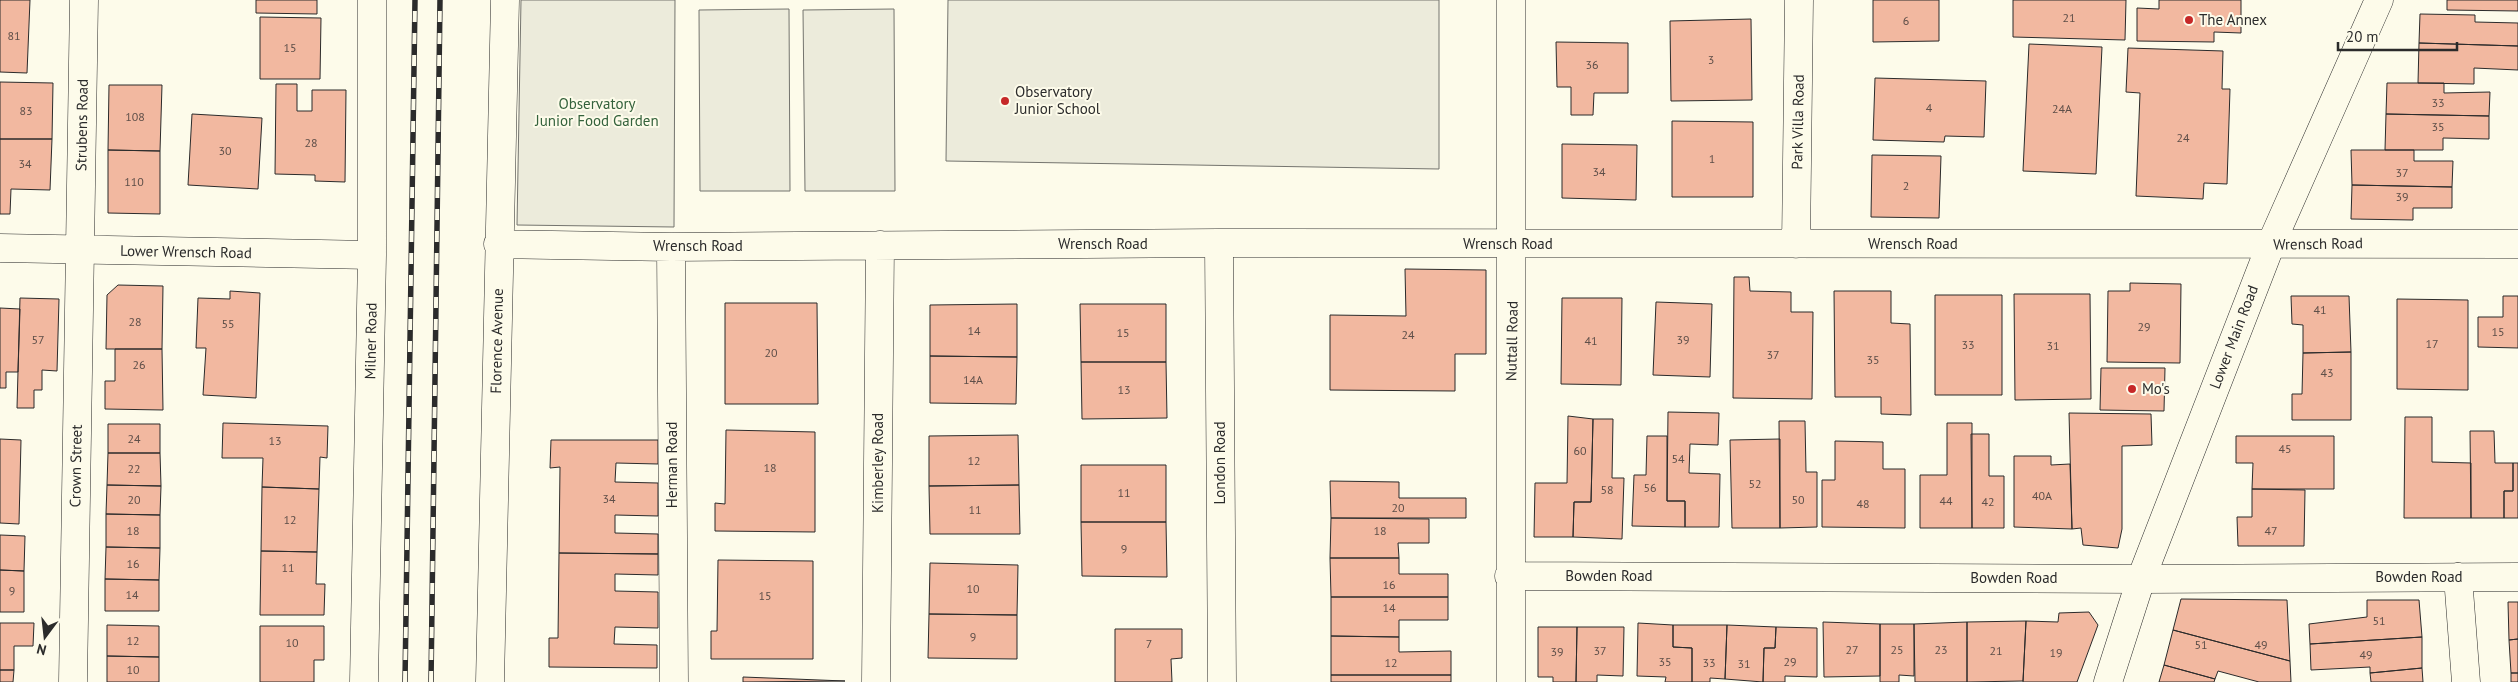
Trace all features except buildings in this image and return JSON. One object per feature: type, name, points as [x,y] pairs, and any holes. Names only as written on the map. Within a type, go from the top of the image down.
[{"type":"street","name":"Strubens Road","points":[[80,250],[84,0]]},
{"type":"street","name":"Milner Road","points":[[364,682],[372,255],[372,0]]},
{"type":"street","name":"Florence Avenue","points":[[490,682],[504,0]]},
{"type":"street","name":"Nuttall Road","points":[[1511,0],[1513,244],[1509,576],[1511,682]]},
{"type":"street","name":"Park Villa Road","points":[[1796,244],[1799,0]]},
{"type":"street","name":"Lower Main Road","points":[[2108,682],[2141,579],[2270,244],[2379,0]]},
{"type":"street","name":"Wrensch Road","points":[[498,244],[671,247],[1219,243],[2518,244]]},
{"type":"street","name":"London Road","points":[[1219,243],[1222,682]]},
{"type":"street","name":"Kimberley Road","points":[[876,682],[880,245]]},
{"type":"street","name":"Herman Road","points":[[671,247],[674,682]]},
{"type":"street","name":"Lower Wrensch Road","points":[[0,248],[372,255]]},
{"type":"street","name":"Crown Street","points":[[73,682],[80,250]]},
{"type":"street","name":"Bowden Road","points":[[1509,576],[2141,579],[2518,577]]},
{"type":"street","points":[[2458,577],[2466,682]]},
{"type":"green space","name":"Observatory Junior Food Garden","points":[[521,0],[675,0],[674,227],[517,225]]},
{"type":"green space","points":[[948,0],[1439,0],[1439,169],[946,161]]},
{"type":"green space","points":[[789,9],[790,191],[700,191],[699,10]]},
{"type":"green space","points":[[894,9],[895,191],[805,191],[803,10]]},
{"type":"railway","points":[[405,682],[415,0]]},
{"type":"railway","points":[[431,682],[440,0]]},
{"type":"place","name":"The Annex","points":[[2189,20]]},
{"type":"place","name":"Observatory Junior School","points":[[1005,101]]},
{"type":"place","name":"Mo's","points":[[2132,389]]}]
